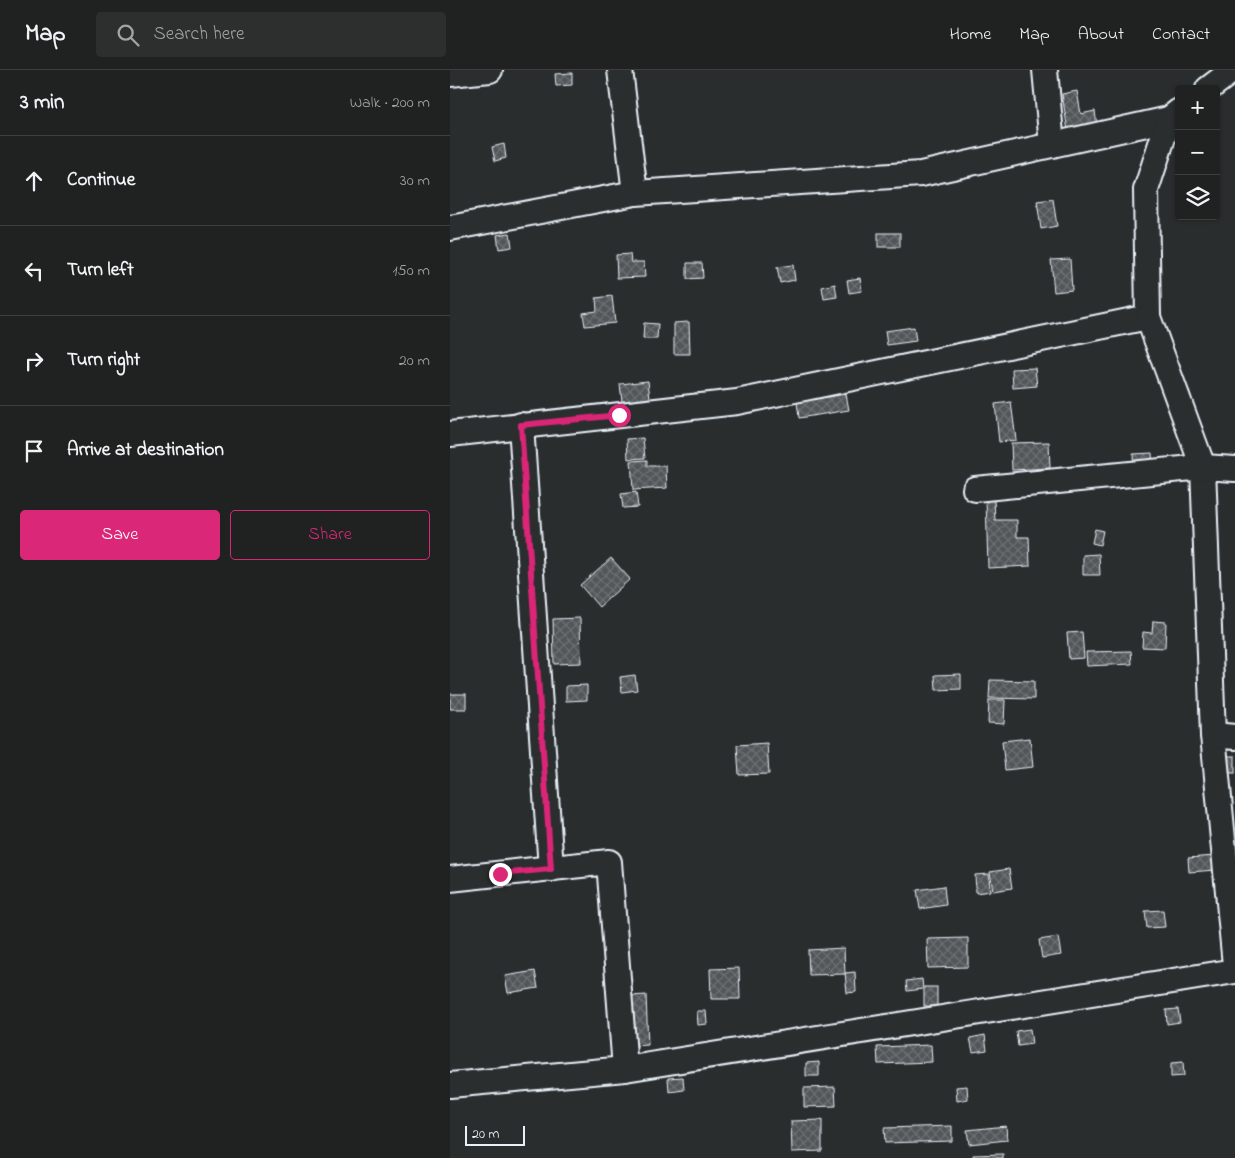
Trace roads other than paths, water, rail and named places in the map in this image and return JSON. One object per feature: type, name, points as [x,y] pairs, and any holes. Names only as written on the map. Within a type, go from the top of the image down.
[{"type":"street","points":[[450,74],[490,70]]},
{"type":"street","points":[[620,70],[635,193]]},
{"type":"street","points":[[1045,70],[1052,145]]},
{"type":"street","points":[[1213,85],[1233,70]]},
{"type":"street","points":[[450,228],[635,193],[921,174],[1052,145],[1174,115]]},
{"type":"street","points":[[1174,115],[1146,190],[1148,317],[1203,466],[1224,736],[1235,965]]},
{"type":"street","points":[[450,434],[737,402],[1148,317]]},
{"type":"street","points":[[521,425],[551,869]]},
{"type":"street","points":[[975,489],[1203,466],[1235,469]]},
{"type":"street","points":[[450,879],[609,862],[625,1069]]},
{"type":"street","points":[[450,1085],[625,1069],[1235,971]]}]
